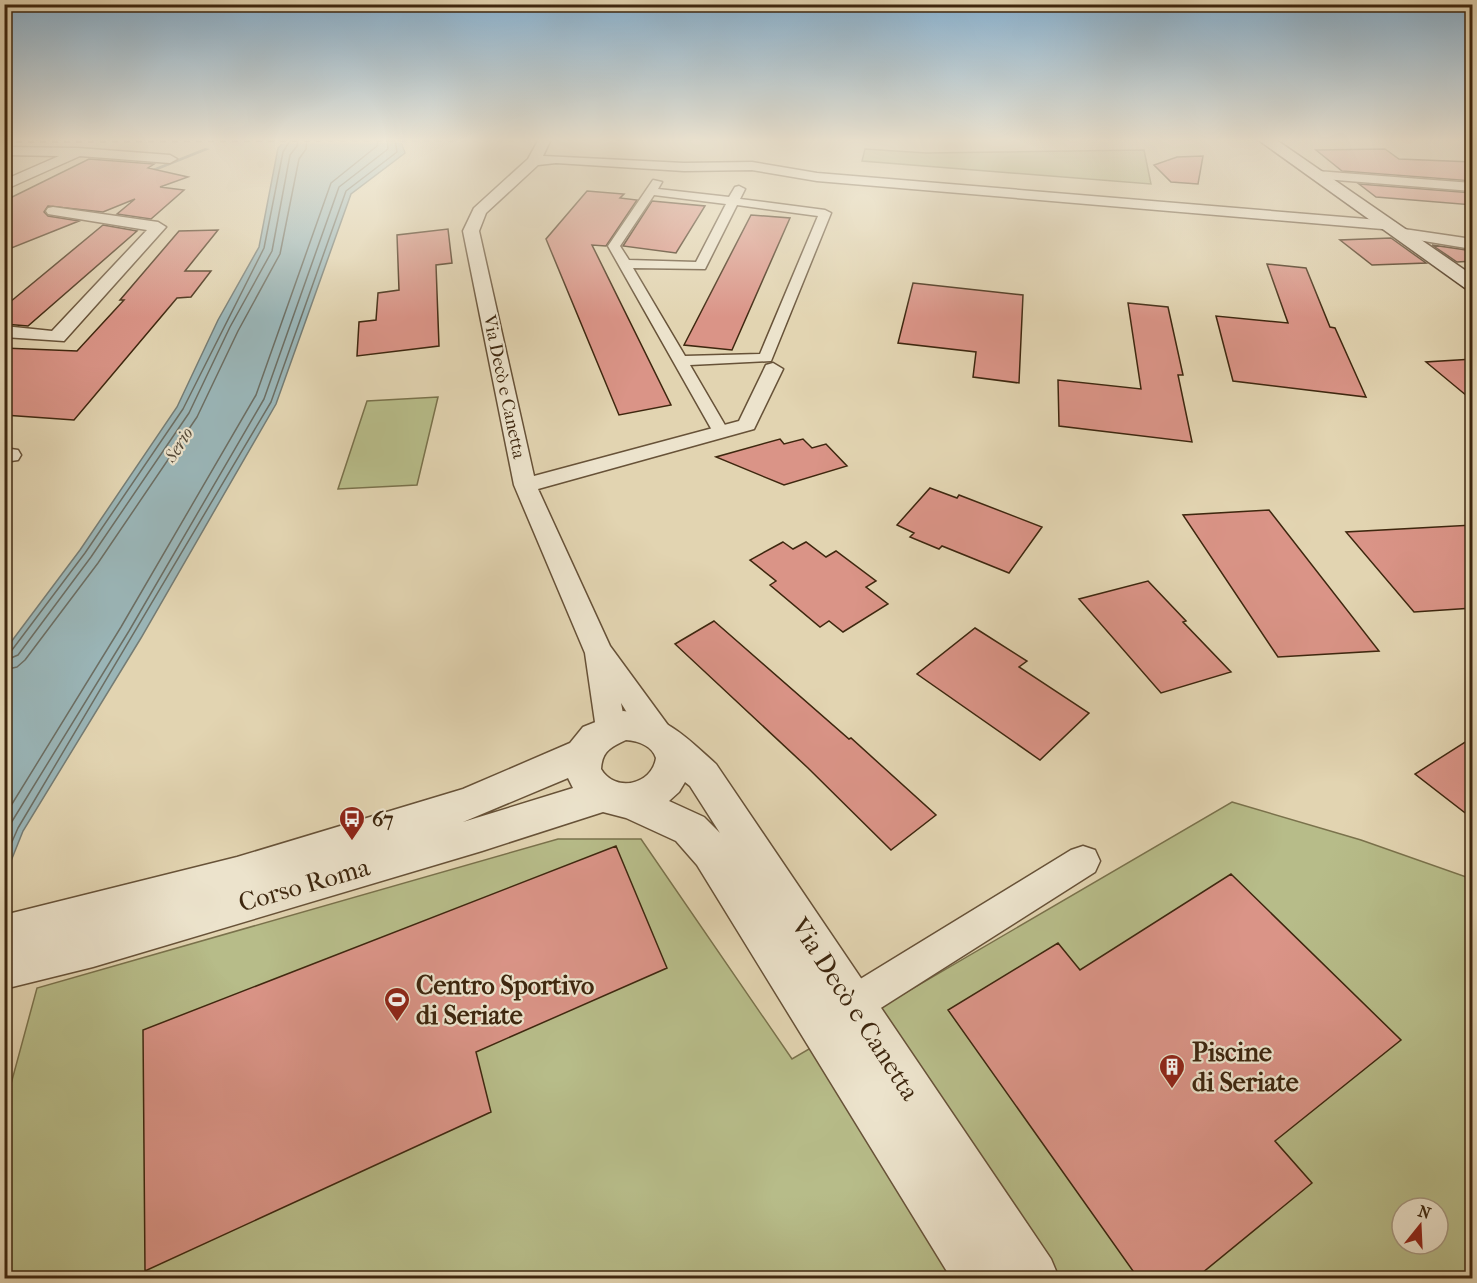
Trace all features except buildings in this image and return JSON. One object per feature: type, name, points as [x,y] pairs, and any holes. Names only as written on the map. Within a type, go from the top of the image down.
[{"type":"street","name":"Via Decò e Canetta","points":[[492,199],[479,211],[471,231],[525,485],[598,651],[664,739],[703,775],[1032,1278]]},
{"type":"street","points":[[646,199],[614,246],[721,432]]},
{"type":"street","points":[[626,264],[700,266],[734,199]]},
{"type":"street","points":[[681,361],[766,357],[825,213],[759,199]]},
{"type":"street","points":[[1060,199],[1395,229],[1473,244]]},
{"type":"street","points":[[1351,199],[1473,284]]},
{"type":"street","points":[[4,331],[57,337],[158,227],[52,211]]},
{"type":"street","points":[[525,485],[747,425],[773,369]]},
{"type":"street","name":"Via Decò e Canetta","points":[[597,741],[598,651]]},
{"type":"street","name":"Corso Roma","points":[[4,936],[91,930],[482,834],[615,798],[644,797],[667,780],[673,763],[664,739],[636,725],[597,741],[469,804],[91,930],[4,967]]},
{"type":"street","points":[[597,741],[581,766],[583,778],[615,798]]},
{"type":"street","name":"Via Decò e Canetta","points":[[615,798],[690,829],[711,852],[982,1278]]},
{"type":"street","points":[[852,1005],[1083,861]]},
{"type":"green space","points":[[438,397],[417,485],[338,489],[367,401]]},
{"type":"green space","name":"Centro Sportivo di Seriate","points":[[1232,802],[1361,840],[1472,879],[1472,1278],[5,1278],[5,1106],[37,988],[558,839],[641,839],[792,1059]]},
{"type":"water","name":"Serio","points":[[268,199],[349,199],[276,404],[141,638],[23,831],[5,876],[5,650],[80,550],[177,407],[218,320],[259,247]]},
{"type":"place","name":"67","points":[[352,842]]},
{"type":"place","name":"Centro Sportivo di Seriate","points":[[397,1023]]},
{"type":"place","name":"Piscine di Seriate","points":[[1172,1090]]}]
